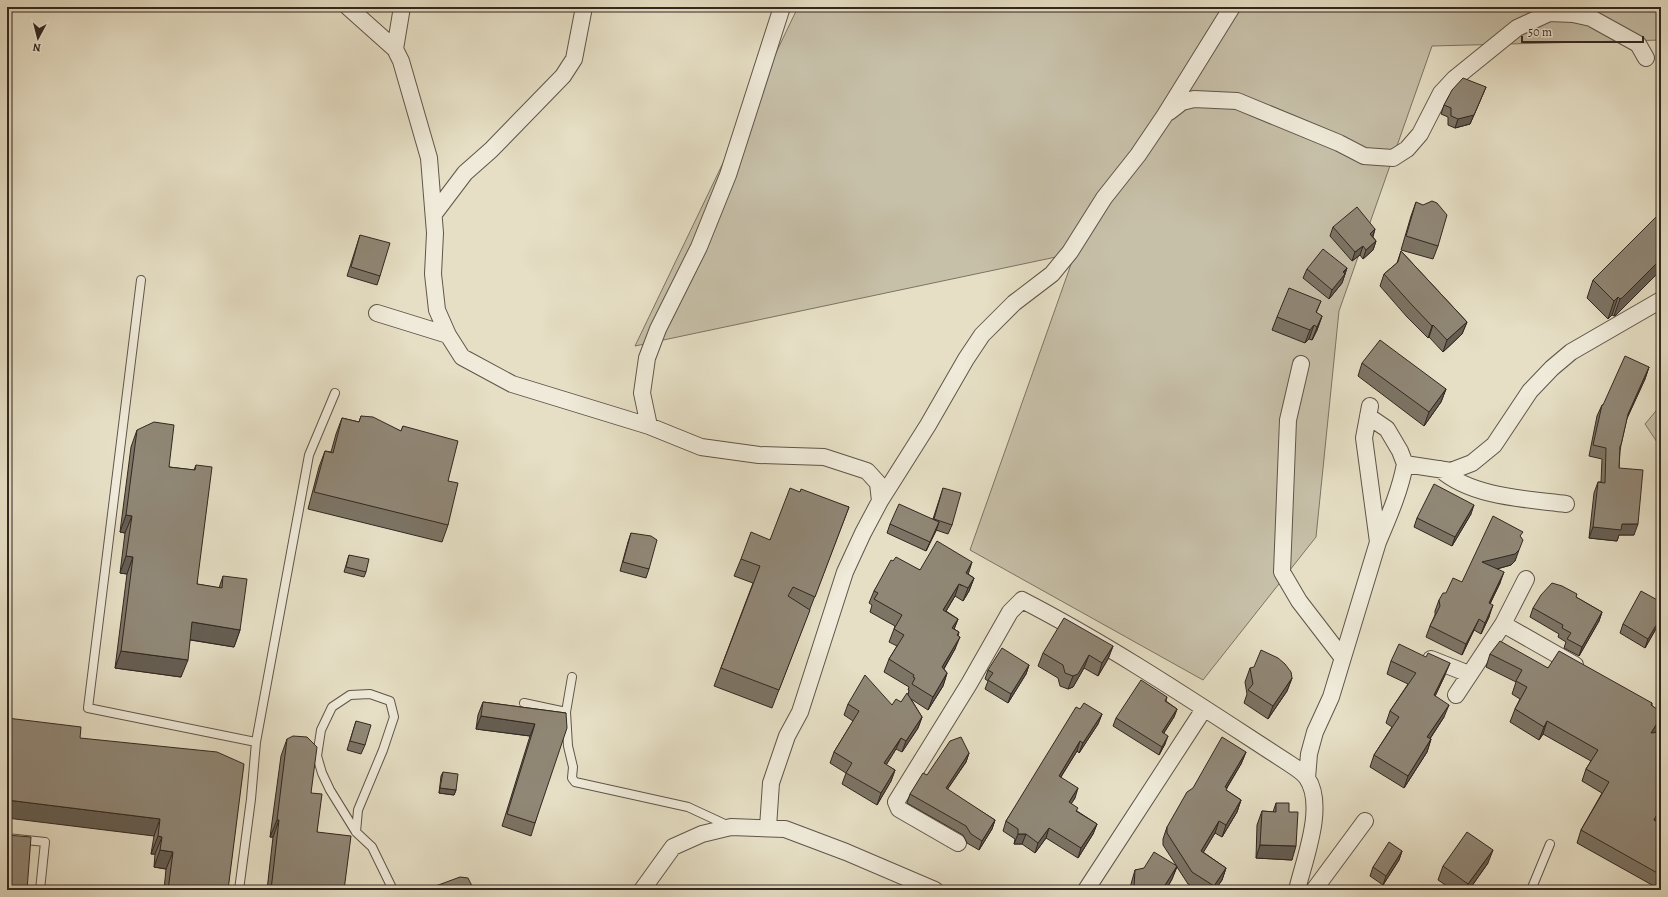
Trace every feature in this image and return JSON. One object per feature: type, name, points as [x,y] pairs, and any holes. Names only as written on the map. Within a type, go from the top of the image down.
[{"type":"street","points":[[348,7],[395,49],[401,61],[429,158],[435,233],[433,274],[437,310],[448,335],[462,357],[512,384],[649,426],[701,447],[759,455],[824,457],[867,471],[878,484],[880,501]]},
{"type":"street","points":[[395,49],[402,7]]},
{"type":"street","points":[[434,214],[465,173],[491,150],[563,76],[574,59],[584,7]]},
{"type":"street","points":[[649,426],[642,392],[647,358],[658,329],[699,247],[728,175],[782,7]]},
{"type":"street","points":[[768,827],[771,783],[787,736],[800,712],[845,572],[880,501],[982,335],[1014,303],[1052,274],[1070,252],[1104,198],[1138,155],[1165,115],[1232,7]]},
{"type":"street","points":[[1165,115],[1182,102],[1194,99],[1237,101],[1339,143],[1364,156],[1393,158],[1407,149],[1420,134],[1441,94],[1454,79],[1517,28],[1549,13],[1574,14],[1597,20],[1638,44],[1646,58]]},
{"type":"street","points":[[1405,464],[1451,471],[1472,463],[1494,445],[1530,391],[1552,368],[1571,352],[1661,300]]},
{"type":"street","points":[[377,312],[448,335]]},
{"type":"street","points":[[1301,364],[1288,420],[1282,572],[1299,600],[1342,657]]},
{"type":"street","points":[[1307,778],[1309,754],[1316,732],[1331,697],[1378,542],[1394,504],[1403,477],[1405,464],[1400,450],[1387,429],[1369,411],[1364,438],[1378,542]]},
{"type":"street","points":[[1440,470],[1451,479],[1472,487],[1513,498],[1566,504]]},
{"type":"street","points":[[1456,695],[1503,624],[1526,579]]},
{"type":"street","points":[[958,843],[899,810],[896,802],[969,684],[1010,612],[1022,600],[1066,623],[1204,709],[1290,764],[1307,778],[1313,791],[1316,814],[1297,890]]},
{"type":"street","points":[[1503,624],[1585,670]]},
{"type":"street","points":[[1431,659],[1470,674]]},
{"type":"street","points":[[1086,890],[1204,709]]},
{"type":"street","points":[[1314,890],[1364,821]]},
{"type":"street","points":[[642,890],[674,847],[702,834],[731,827],[768,827],[784,829],[826,844],[934,890]]},
{"type":"lane","points":[[141,280],[88,708],[256,742]]},
{"type":"lane","points":[[239,890],[251,798],[256,742],[309,455],[335,393]]},
{"type":"lane","points":[[572,677],[566,712],[568,746],[573,767],[572,778],[575,782],[688,807],[731,827]]},
{"type":"lane","points":[[356,832],[358,810],[383,750],[394,717],[390,701],[370,694],[350,695],[332,708],[321,730],[317,756],[322,773],[330,790],[356,832],[372,847],[393,890]]},
{"type":"lane","points":[[524,703],[566,712]]},
{"type":"lane","points":[[7,838],[45,842],[40,890]]},
{"type":"lane","points":[[1531,890],[1550,844]]},
{"type":"shaded area","points":[[798,7],[1661,7],[1661,40],[1432,46],[1339,311],[1316,537],[1203,680],[970,550],[1075,253],[635,346]]},
{"type":"shaded area","points":[[1661,405],[1661,448],[1645,424]]},
{"type":"building","points":[[1463,78],[1486,87],[1474,115],[1458,119],[1451,116],[1451,108],[1444,105],[1452,90]]},
{"type":"building","points":[[1432,201],[1437,203],[1447,215],[1438,246],[1406,236],[1416,202],[1423,205]]},
{"type":"building","points":[[1357,207],[1375,229],[1370,234],[1376,241],[1366,250],[1363,246],[1355,252],[1333,227]]},
{"type":"building","points":[[1661,212],[1661,259],[1622,298],[1620,299],[1618,297],[1614,301],[1593,280]]},
{"type":"building","points":[[360,235],[390,243],[380,276],[351,267]]},
{"type":"building","points":[[1323,249],[1347,268],[1343,272],[1345,274],[1332,290],[1307,269]]},
{"type":"building","points":[[1401,251],[1467,322],[1447,340],[1384,274],[1398,262]]},
{"type":"building","points":[[1289,288],[1321,301],[1316,312],[1322,316],[1317,327],[1314,325],[1310,330],[1277,317]]},
{"type":"building","points":[[1380,340],[1446,389],[1429,412],[1362,363]]},
{"type":"building","points":[[1625,356],[1649,367],[1628,414],[1620,446],[1619,468],[1643,470],[1638,524],[1622,524],[1621,530],[1593,527],[1598,482],[1605,483],[1606,448],[1593,445],[1602,405]]},
{"type":"building","points":[[361,416],[373,417],[401,431],[403,426],[458,441],[448,481],[458,483],[448,525],[314,492],[325,451],[333,453],[342,418],[359,422]]},
{"type":"building","points":[[154,422],[174,425],[169,467],[195,470],[196,465],[212,467],[197,584],[222,588],[223,576],[247,579],[240,630],[192,622],[188,660],[121,651],[133,557],[126,556],[132,516],[126,515],[137,430]]},
{"type":"building","points":[[1434,484],[1474,505],[1455,537],[1417,518]]},
{"type":"building","points":[[790,488],[800,492],[801,489],[849,507],[815,597],[793,587],[788,596],[810,610],[779,690],[721,668],[760,566],[741,559],[751,532],[770,540]]},
{"type":"building","points":[[943,488],[961,493],[952,525],[934,519]]},
{"type":"building","points":[[899,504],[939,522],[930,542],[890,524]]},
{"type":"building","points":[[1493,516],[1523,532],[1520,536],[1523,540],[1519,550],[1515,554],[1482,562],[1504,572],[1489,603],[1493,605],[1485,623],[1479,619],[1466,644],[1430,626],[1440,606],[1439,600],[1443,593],[1446,593],[1453,578],[1462,582]]},
{"type":"building","points":[[631,533],[651,536],[657,540],[649,569],[623,562]]},
{"type":"building","points":[[937,541],[972,562],[966,573],[974,578],[968,588],[959,584],[943,610],[958,619],[952,628],[959,632],[957,635],[960,637],[942,667],[947,673],[933,697],[912,684],[915,678],[913,677],[914,675],[889,659],[904,635],[894,629],[902,615],[874,599],[878,593],[874,591],[891,560],[893,561],[896,557],[920,570]]},
{"type":"building","points":[[349,555],[369,559],[366,572],[346,567]]},
{"type":"building","points":[[1552,583],[1562,586],[1577,594],[1576,597],[1602,612],[1582,647],[1567,639],[1571,633],[1562,628],[1563,625],[1533,608],[1541,595]]},
{"type":"building","points":[[1641,591],[1661,602],[1661,617],[1648,639],[1623,624]]},
{"type":"building","points":[[1064,618],[1113,646],[1102,663],[1089,655],[1078,674],[1073,676],[1065,673],[1063,665],[1043,653]]},
{"type":"building","points":[[1500,641],[1548,668],[1559,651],[1652,703],[1651,705],[1661,712],[1661,717],[1651,733],[1661,732],[1661,807],[1654,820],[1661,824],[1661,875],[1581,830],[1609,782],[1586,769],[1598,750],[1547,721],[1544,727],[1515,709],[1527,687],[1516,681],[1522,670],[1490,654]]},
{"type":"building","points":[[1399,644],[1426,657],[1428,653],[1450,663],[1434,695],[1449,705],[1427,737],[1431,739],[1408,776],[1374,755],[1399,717],[1390,711],[1416,673],[1391,661]]},
{"type":"building","points":[[1002,648],[1029,665],[1011,694],[988,680],[993,673],[988,670]]},
{"type":"building","points":[[1261,650],[1278,658],[1291,672],[1292,678],[1273,706],[1248,690],[1253,684],[1250,668],[1254,667]]},
{"type":"building","points":[[865,675],[892,705],[896,699],[901,702],[907,693],[922,717],[906,741],[901,738],[884,763],[895,770],[881,793],[846,773],[852,763],[834,752],[859,711],[848,704]]},
{"type":"building","points":[[1141,680],[1167,697],[1165,701],[1177,709],[1162,732],[1168,736],[1162,747],[1116,718]]},
{"type":"building","points":[[483,702],[566,713],[567,728],[535,823],[507,814],[535,724],[481,716]]},
{"type":"building","points":[[1084,703],[1102,714],[1083,743],[1080,741],[1059,776],[1078,788],[1069,802],[1078,808],[1076,811],[1097,824],[1081,848],[1049,828],[1038,843],[1026,834],[1018,834],[1018,829],[1006,821],[1076,707],[1080,709]]},
{"type":"building","points":[[7,718],[81,727],[80,738],[217,752],[244,764],[228,890],[168,890],[173,852],[160,850],[162,837],[158,836],[160,819],[7,800]]},
{"type":"building","points":[[356,721],[371,725],[365,745],[350,741]]},
{"type":"building","points":[[293,736],[307,737],[317,747],[311,793],[322,794],[317,832],[351,836],[344,890],[271,890],[279,820],[277,820],[287,739]]},
{"type":"building","points":[[961,737],[969,753],[946,788],[995,820],[982,841],[971,834],[966,826],[910,794],[923,773],[927,775],[950,741]]},
{"type":"building","points":[[1222,737],[1246,752],[1225,787],[1227,788],[1226,790],[1241,800],[1226,825],[1219,821],[1201,851],[1226,868],[1214,886],[1192,872],[1167,833],[1167,827],[1187,792],[1193,788]]},
{"type":"building","points":[[443,772],[458,774],[456,790],[440,788]]},
{"type":"building","points":[[1276,803],[1289,803],[1289,812],[1298,812],[1296,846],[1260,845],[1262,811],[1276,812]]},
{"type":"building","points":[[1467,832],[1493,850],[1468,884],[1443,866]]},
{"type":"building","points":[[7,835],[31,837],[27,890],[7,890]]},
{"type":"building","points":[[1389,842],[1402,851],[1386,876],[1373,867]]},
{"type":"building","points":[[1154,852],[1177,866],[1162,890],[1137,890],[1134,888],[1135,870],[1144,868]]},
{"type":"building","points":[[460,877],[468,878],[474,890],[434,890],[433,887]]}]
